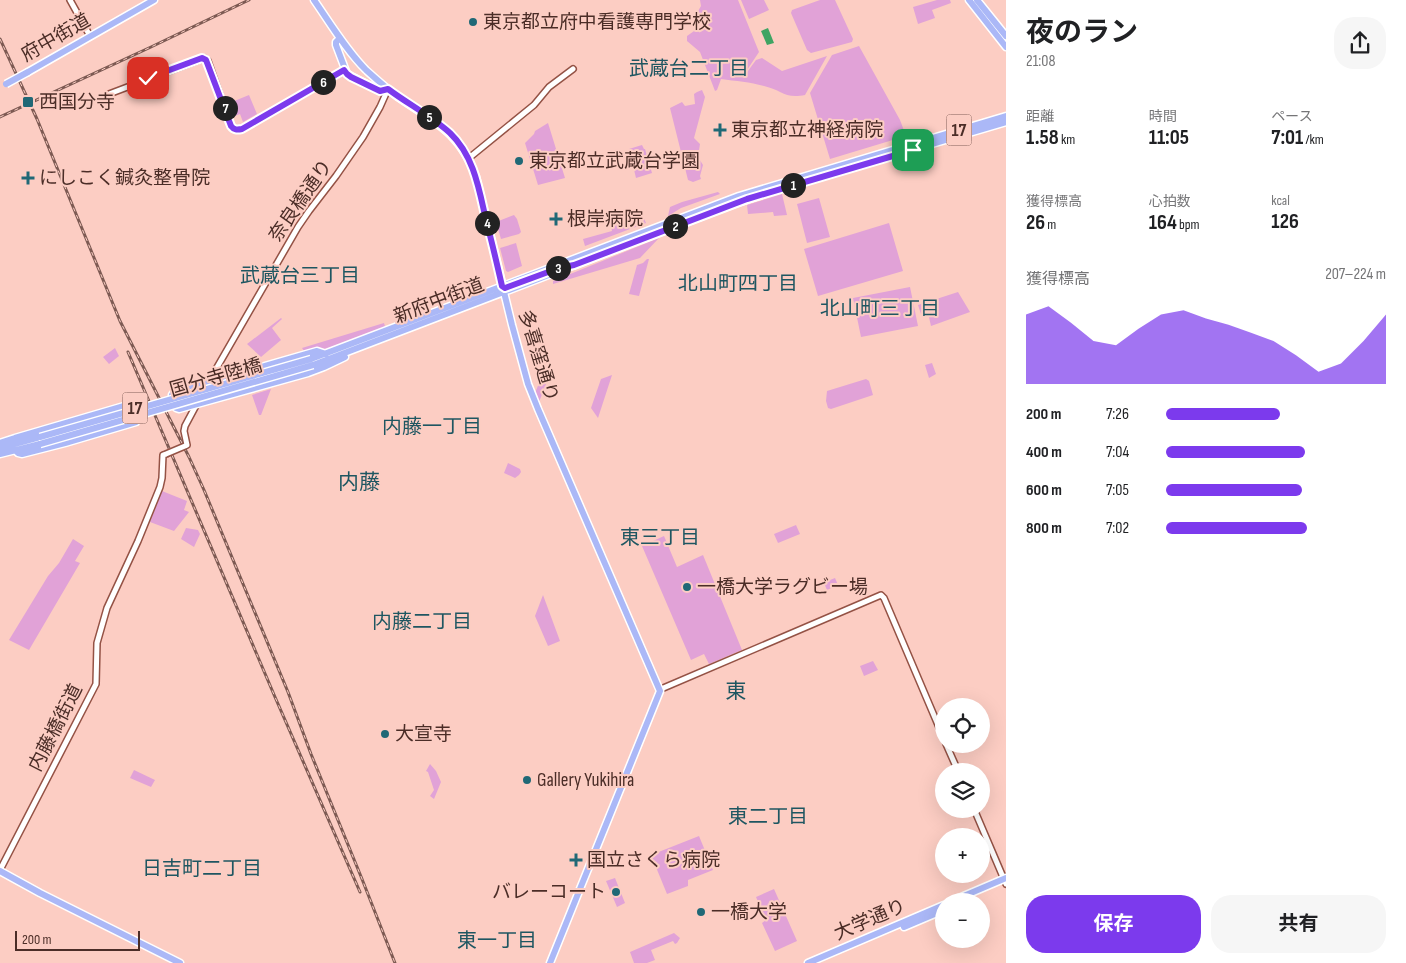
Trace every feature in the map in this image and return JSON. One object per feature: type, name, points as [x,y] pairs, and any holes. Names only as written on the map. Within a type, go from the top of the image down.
[{"type":"main road","name":"府中街道","points":[[3,86],[154,0]]},
{"type":"main road","name":"多喜窪通り","points":[[314,0],[340,38],[361,64],[388,89],[450,133],[468,158],[476,176],[528,384],[660,691]]},
{"type":"main road","points":[[969,0],[1006,47]]},
{"type":"main road","points":[[977,0],[1006,35]]},
{"type":"main road","points":[[340,38],[336,45],[347,74],[380,91],[388,89]]},
{"type":"main road","name":"新府中街道","points":[[312,362],[326,354],[503,289],[739,196],[1006,116]]},
{"type":"main road","name":"新府中街道","points":[[312,362],[358,349],[508,287],[554,270],[574,265],[747,199],[1006,122]]},
{"type":"main road","name":"17","points":[[326,354],[317,351],[172,394],[177,409],[196,405],[319,369],[348,356],[358,349]]},
{"type":"main road","name":"国分寺陸橋","points":[[40,441],[312,362]]},
{"type":"main road","name":"17","points":[[0,443],[131,404],[134,406],[138,419],[136,422],[31,452],[20,454],[15,450]]},
{"type":"main road","name":"17","points":[[0,448],[40,441]]},
{"type":"main road","name":"17","points":[[0,454],[40,441]]},
{"type":"main road","points":[[550,963],[660,691]]},
{"type":"main road","points":[[0,870],[53,900],[180,963]]},
{"type":"main road","points":[[974,893],[1006,881]]},
{"type":"main road","points":[[980,893],[1006,881]]},
{"type":"main road","name":"大学通り","points":[[808,963],[935,909]]},
{"type":"main road","name":"大学通り","points":[[818,963],[935,914]]},
{"type":"street","points":[[70,0],[90,36]]},
{"type":"street","points":[[109,94],[204,58],[208,61],[231,126],[238,130],[344,70]]},
{"type":"street","points":[[468,158],[534,105],[549,88],[573,69]]},
{"type":"street","name":"奈良橋通り","points":[[208,383],[298,227],[371,125],[388,89]]},
{"type":"street","points":[[196,405],[208,383]]},
{"type":"street","name":"内藤橋街道","points":[[0,870],[96,684],[97,643],[107,608],[157,495],[162,478],[164,455],[187,445],[184,431],[185,426],[196,405]]},
{"type":"street","points":[[660,691],[670,685],[881,595],[935,718]]},
{"type":"street","points":[[978,818],[1006,881]]},
{"type":"shaded area","points":[[700,0],[738,0],[759,52],[745,75],[756,60],[762,58],[782,71],[827,56],[805,95],[792,96],[759,85],[721,79],[715,91],[700,52],[687,41],[687,36],[704,24],[697,13],[701,6]]},
{"type":"shaded area","points":[[741,0],[764,0],[769,10],[749,19]]},
{"type":"shaded area","points":[[820,0],[835,0],[853,39],[852,42],[811,53],[807,50],[791,13],[792,10]]},
{"type":"shaded area","points":[[937,0],[950,0],[951,3],[932,10],[935,18],[918,24],[913,7]]},
{"type":"shaded area","points":[[768,28],[774,43],[767,45],[761,31]]},
{"type":"shaded area","points":[[859,46],[900,120],[906,136],[830,159],[810,93],[832,55]]},
{"type":"shaded area","points":[[702,90],[705,97],[694,138],[700,144],[698,157],[703,165],[701,179],[693,182],[688,180],[670,108],[682,102],[685,106],[695,104],[694,94]]},
{"type":"shaded area","points":[[249,95],[257,114],[243,122],[240,114],[232,117],[227,104]]},
{"type":"shaded area","points":[[548,123],[565,178],[538,185],[525,143],[535,131]]},
{"type":"shaded area","points":[[642,145],[652,173],[636,178],[629,149]]},
{"type":"shaded area","points":[[718,192],[720,194],[681,208],[668,216],[670,207]]},
{"type":"shaded area","points":[[782,194],[787,215],[774,216],[773,212],[748,214],[747,205]]},
{"type":"shaded area","points":[[819,198],[830,237],[807,243],[797,204]]},
{"type":"shaded area","points":[[640,210],[646,223],[585,246],[583,239],[612,231],[610,221]]},
{"type":"shaded area","points":[[514,215],[521,232],[501,239],[496,222]]},
{"type":"shaded area","points":[[889,223],[903,271],[818,296],[804,249]]},
{"type":"shaded area","points":[[659,238],[640,258],[553,284],[553,281]]},
{"type":"shaded area","points":[[516,243],[522,266],[508,272],[506,271],[500,248]]},
{"type":"shaded area","points":[[649,259],[639,296],[629,294],[637,265]]},
{"type":"shaded area","points":[[910,287],[918,326],[861,337],[853,298]]},
{"type":"shaded area","points":[[958,292],[970,312],[931,326],[928,313],[921,314],[918,305]]},
{"type":"shaded area","points":[[281,318],[272,328],[281,340],[261,357],[247,344]]},
{"type":"shaded area","points":[[384,323],[386,330],[316,354],[307,355],[302,348]]},
{"type":"shaded area","points":[[115,348],[119,356],[109,364],[103,357]]},
{"type":"shaded area","points":[[932,363],[936,374],[929,378],[925,365]]},
{"type":"shaded area","points":[[612,375],[598,418],[591,408],[601,379]]},
{"type":"shaded area","points":[[542,376],[548,379],[538,402],[535,393]]},
{"type":"shaded area","points":[[866,379],[869,381],[873,395],[831,409],[828,408],[826,401],[827,391]]},
{"type":"shaded area","points":[[271,389],[261,415],[259,415],[252,395]]},
{"type":"shaded area","points":[[508,463],[520,469],[521,472],[515,478],[504,473]]},
{"type":"shaded area","points":[[162,491],[187,501],[184,510],[189,512],[174,531],[150,522]]},
{"type":"shaded area","points":[[796,525],[800,534],[778,543],[774,534]]},
{"type":"shaded area","points":[[186,528],[198,530],[200,534],[194,547],[181,539]]},
{"type":"shaded area","name":"一橋大学ラグビー場","points":[[664,536],[677,567],[703,555],[742,650],[709,664],[704,654],[691,660],[642,546]]},
{"type":"shaded area","points":[[73,539],[84,546],[75,561],[80,563],[29,650],[9,640],[48,576],[59,563]]},
{"type":"shaded area","points":[[829,578],[830,580],[835,578],[838,585],[827,590],[823,581]]},
{"type":"shaded area","points":[[543,595],[560,641],[548,646],[535,616]]},
{"type":"shaded area","points":[[873,661],[878,670],[864,676],[860,666]]},
{"type":"shaded area","points":[[430,764],[441,782],[434,799],[430,796],[434,790],[426,771]]},
{"type":"shaded area","points":[[134,770],[155,780],[151,787],[130,778]]},
{"type":"shaded area","points":[[699,836],[713,870],[688,880],[688,886],[667,894],[651,855]]},
{"type":"shaded area","name":"バレーコート","points":[[615,878],[625,903],[617,907],[606,881]]},
{"type":"shaded area","points":[[774,889],[797,941],[775,951],[762,923],[766,920],[756,897]]},
{"type":"shaded area","points":[[674,933],[680,938],[677,943],[675,944],[673,941],[651,950],[655,960],[647,963],[634,963],[630,952]]},
{"type":"railway","points":[[0,117],[249,0]]},
{"type":"railway","points":[[0,39],[37,119],[120,321],[204,490],[288,692],[395,963]]},
{"type":"railway","points":[[128,352],[360,892]]},
{"type":"place","name":"東京都立府中看護専門学校","points":[[473,22]]},
{"type":"place","name":"西国分寺","points":[[28,102]]},
{"type":"place","name":"東京都立神経病院","points":[[720,130]]},
{"type":"place","name":"東京都立武蔵台学園","points":[[519,161]]},
{"type":"place","name":"にしこく鍼灸整骨院","points":[[28,178]]},
{"type":"place","name":"根岸病院","points":[[556,219]]},
{"type":"place","name":"一橋大学ラグビー場","points":[[687,587]]},
{"type":"place","name":"大宣寺","points":[[385,734]]},
{"type":"place","name":"Gallery Yukihira","points":[[527,780]]},
{"type":"place","name":"国立さくら病院","points":[[576,860]]},
{"type":"place","name":"バレーコート","points":[[616,892]]},
{"type":"place","name":"一橋大学","points":[[701,912]]},
{"type":"district","name":"武蔵台二丁目","points":[[689,69]]},
{"type":"district","name":"武蔵台三丁目","points":[[300,276]]},
{"type":"district","name":"北山町四丁目","points":[[738,284]]},
{"type":"district","name":"北山町三丁目","points":[[880,309]]},
{"type":"district","name":"内藤一丁目","points":[[432,427]]},
{"type":"district","name":"内藤","points":[[359,482]]},
{"type":"district","name":"東三丁目","points":[[660,538]]},
{"type":"district","name":"内藤二丁目","points":[[422,622]]},
{"type":"district","name":"東","points":[[736,691]]},
{"type":"district","name":"東二丁目","points":[[768,817]]},
{"type":"district","name":"日吉町二丁目","points":[[202,869]]},
{"type":"district","name":"東一丁目","points":[[497,941]]},
{"type":"route","points":[[148,78],[204,58],[208,61],[231,126],[238,130],[344,70],[351,77],[380,91],[388,89],[450,133],[468,158],[476,176],[502,286],[505,288],[559,268],[574,265],[747,199],[913,150]]}]
